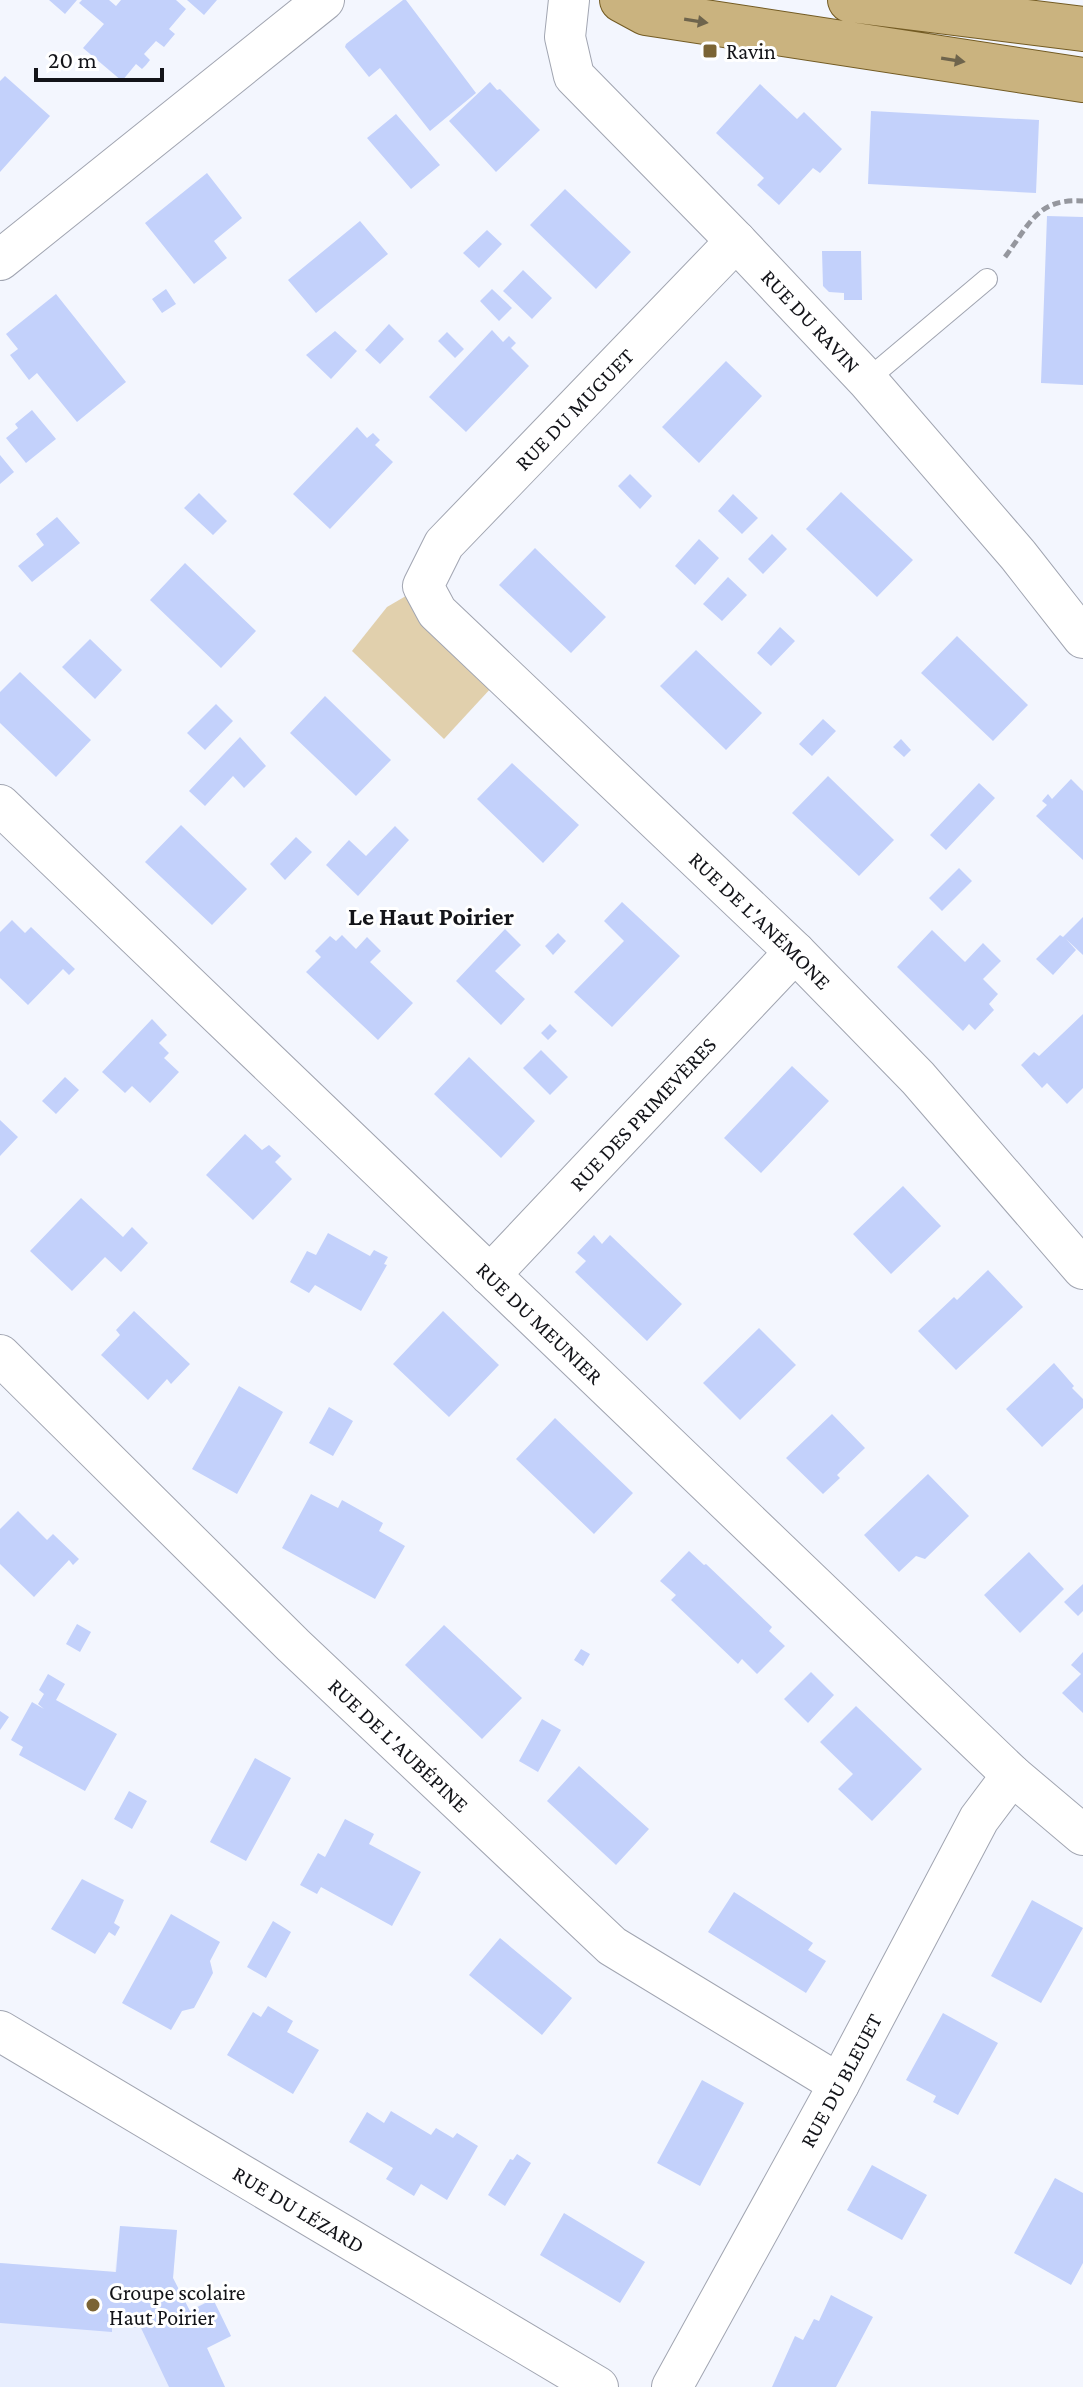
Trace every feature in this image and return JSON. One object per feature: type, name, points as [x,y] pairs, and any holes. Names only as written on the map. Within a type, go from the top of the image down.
[{"type":"main road","points":[[622,0],[646,13],[1083,80]]},
{"type":"main road","points":[[850,0],[1083,29]]},
{"type":"street","points":[[0,260],[324,0]]},
{"type":"street","name":"RUE DU RAVIN","points":[[569,0],[565,37],[574,76],[867,380],[1018,555],[1083,638]]},
{"type":"street","name":"RUE DU MUGUET","points":[[423,586],[444,544],[736,241]]},
{"type":"street","name":"RUE DE L'ANÉMONE","points":[[423,586],[437,612],[795,952],[918,1078],[1083,1269]]},
{"type":"street","name":"RUE DU MEUNIER","points":[[0,805],[1012,1775],[1083,1835]]},
{"type":"street","name":"RUE DES PRIMEVÈRES","points":[[490,1275],[795,952]]},
{"type":"street","name":"RUE DE L'AUBÉPINE","points":[[0,1355],[293,1645],[612,1946],[839,2084]]},
{"type":"street","name":"RUE DU BLEUET","points":[[672,2387],[839,2084],[979,1819],[1012,1775]]},
{"type":"street","name":"RUE DU LÉZARD","points":[[0,2031],[598,2387]]},
{"type":"lane","points":[[867,380],[987,279]]},
{"type":"path","points":[[987,279],[1043,207],[1069,200],[1083,201]]},
{"type":"shaded area","points":[[423,586],[504,674],[444,739],[352,651],[387,607]]},
{"type":"shaded area","name":"Groupe scolaire Haut Poirier","points":[[120,2226],[177,2230],[173,2278],[189,2310],[213,2299],[231,2336],[207,2348],[225,2387],[0,2387],[0,2263],[115,2272]]},
{"type":"building","points":[[49,0],[77,0],[65,14]]},
{"type":"building","points":[[82,0],[109,0],[116,6],[121,0],[176,0],[186,9],[169,29],[175,34],[164,47],[156,41],[144,54],[150,60],[146,65],[142,69],[136,64],[122,81],[83,48],[104,24],[79,3]]},
{"type":"building","points":[[187,0],[217,0],[204,15]]},
{"type":"building","points":[[403,0],[476,93],[430,131],[380,68],[369,77],[345,47]]},
{"type":"building","points":[[5,76],[50,116],[0,172],[0,81]]},
{"type":"building","points":[[490,82],[540,130],[496,172],[449,121]]},
{"type":"building","points":[[760,84],[797,119],[804,112],[842,149],[820,173],[813,168],[779,205],[757,185],[764,178],[716,133]]},
{"type":"building","points":[[871,111],[1039,120],[1036,193],[868,184]]},
{"type":"building","points":[[396,114],[440,165],[411,189],[367,138]]},
{"type":"building","points":[[207,173],[242,218],[214,241],[227,258],[194,284],[145,223]]},
{"type":"building","points":[[565,189],[631,252],[596,289],[530,225]]},
{"type":"building","points":[[1047,216],[1083,217],[1083,385],[1041,383]]},
{"type":"building","points":[[360,221],[388,254],[316,313],[288,280]]},
{"type":"building","points":[[487,230],[502,244],[479,268],[463,253]]},
{"type":"building","points":[[822,251],[861,251],[862,300],[844,300],[844,293],[829,292],[823,286]]},
{"type":"building","points":[[523,270],[552,298],[532,319],[503,291]]},
{"type":"building","points":[[166,289],[176,304],[162,313],[152,299]]},
{"type":"building","points":[[492,289],[512,308],[499,321],[480,301]]},
{"type":"building","points":[[56,294],[126,382],[77,422],[37,373],[29,380],[10,355],[18,349],[6,334]]},
{"type":"building","points":[[389,324],[404,339],[380,364],[365,350]]},
{"type":"building","points":[[492,330],[503,342],[509,336],[516,343],[511,348],[529,366],[466,432],[429,397]]},
{"type":"building","points":[[335,331],[357,351],[331,379],[306,355]]},
{"type":"building","points":[[447,332],[464,349],[455,358],[438,341]]},
{"type":"building","points":[[726,361],[762,396],[699,463],[662,427]]},
{"type":"building","points":[[32,410],[56,439],[26,463],[6,438],[18,428],[15,424]]},
{"type":"building","points":[[357,427],[367,438],[373,433],[380,440],[375,445],[393,462],[330,529],[293,494]]},
{"type":"building","points":[[0,455],[14,472],[0,484]]},
{"type":"building","points":[[630,474],[652,496],[640,509],[618,486]]},
{"type":"building","points":[[841,492],[913,560],[877,597],[806,529]]},
{"type":"building","points":[[199,493],[227,521],[213,535],[184,508]]},
{"type":"building","points":[[733,494],[758,518],[742,534],[718,511]]},
{"type":"building","points":[[57,517],[80,543],[32,582],[18,566],[44,545],[36,534]]},
{"type":"building","points":[[772,534],[787,549],[763,574],[748,559]]},
{"type":"building","points":[[699,539],[719,558],[695,585],[675,566]]},
{"type":"building","points":[[535,548],[606,617],[571,653],[499,585]]},
{"type":"building","points":[[185,563],[256,631],[221,668],[150,600]]},
{"type":"building","points":[[728,577],[747,595],[722,621],[703,604]]},
{"type":"building","points":[[780,627],[795,641],[771,666],[757,653]]},
{"type":"building","points":[[957,636],[1028,705],[993,741],[921,673]]},
{"type":"building","points":[[90,639],[122,670],[95,699],[62,667]]},
{"type":"building","points":[[696,650],[762,713],[726,750],[660,686]]},
{"type":"building","points":[[20,672],[91,740],[56,777],[0,723],[0,692]]},
{"type":"building","points":[[325,696],[391,760],[356,796],[290,733]]},
{"type":"building","points":[[216,704],[233,721],[205,750],[187,733]]},
{"type":"building","points":[[823,719],[836,731],[812,756],[799,744]]},
{"type":"building","points":[[240,737],[266,766],[244,788],[233,776],[205,806],[189,791]]},
{"type":"building","points":[[901,739],[911,750],[904,757],[893,747]]},
{"type":"building","points":[[512,763],[579,825],[543,863],[477,799]]},
{"type":"building","points":[[828,776],[894,840],[859,876],[792,813]]},
{"type":"building","points":[[1071,779],[1083,791],[1083,860],[1036,816],[1047,805],[1042,801],[1048,794],[1052,799]]},
{"type":"building","points":[[979,783],[995,798],[946,850],[930,835]]},
{"type":"building","points":[[181,825],[247,889],[212,925],[145,862]]},
{"type":"building","points":[[395,826],[409,840],[358,896],[326,865],[349,840],[366,856]]},
{"type":"building","points":[[296,837],[312,852],[285,880],[270,864]]},
{"type":"building","points":[[959,868],[972,881],[942,911],[929,898]]},
{"type":"building","points":[[622,902],[680,956],[612,1027],[574,992],[624,941],[604,921]]},
{"type":"building","points":[[1083,917],[1083,955],[1066,939],[1076,950],[1053,975],[1036,959]]},
{"type":"building","points":[[12,920],[25,933],[31,927],[75,969],[69,975],[63,969],[28,1005],[0,978],[0,932]]},
{"type":"building","points":[[505,929],[521,945],[495,971],[525,999],[501,1025],[456,981]]},
{"type":"building","points":[[932,930],[965,962],[983,943],[1001,961],[983,979],[998,994],[989,1004],[994,1010],[975,1030],[969,1024],[963,1031],[897,967]]},
{"type":"building","points":[[558,933],[566,941],[553,955],[545,946]]},
{"type":"building","points":[[342,935],[356,949],[367,937],[381,951],[370,962],[413,1003],[378,1040],[306,972],[321,957],[315,951],[330,936],[336,941]]},
{"type":"building","points":[[1083,1014],[1083,1088],[1067,1104],[1047,1083],[1042,1088],[1021,1065],[1034,1052],[1039,1056]]},
{"type":"building","points":[[152,1019],[167,1035],[159,1043],[169,1053],[164,1058],[179,1072],[150,1103],[132,1086],[125,1093],[102,1072]]},
{"type":"building","points":[[550,1024],[557,1031],[548,1040],[541,1033]]},
{"type":"building","points":[[541,1050],[568,1077],[550,1095],[523,1068]]},
{"type":"building","points":[[469,1057],[535,1121],[501,1158],[434,1094]]},
{"type":"building","points":[[792,1066],[829,1101],[761,1173],[724,1138]]},
{"type":"building","points":[[65,1077],[79,1090],[56,1114],[42,1101]]},
{"type":"building","points":[[0,1120],[18,1137],[0,1156]]},
{"type":"building","points":[[245,1134],[262,1150],[269,1145],[281,1156],[275,1162],[292,1179],[253,1220],[206,1175]]},
{"type":"building","points":[[903,1186],[941,1226],[891,1274],[853,1234]]},
{"type":"building","points":[[81,1198],[123,1237],[132,1227],[148,1243],[121,1272],[105,1257],[72,1291],[30,1251]]},
{"type":"building","points":[[328,1233],[370,1256],[374,1250],[388,1257],[384,1264],[387,1265],[361,1311],[315,1285],[309,1293],[290,1282],[307,1251],[316,1255]]},
{"type":"building","points":[[594,1235],[602,1244],[610,1235],[682,1304],[647,1341],[575,1272],[586,1261],[577,1253]]},
{"type":"building","points":[[988,1270],[1023,1307],[956,1370],[918,1331]]},
{"type":"building","points":[[134,1311],[190,1364],[171,1384],[167,1379],[148,1400],[101,1355],[120,1335],[116,1330]]},
{"type":"building","points":[[443,1311],[499,1365],[449,1417],[393,1364]]},
{"type":"building","points":[[759,1328],[796,1365],[740,1420],[703,1383]]},
{"type":"building","points":[[1054,1363],[1083,1399],[1083,1408],[1042,1447],[1006,1409]]},
{"type":"building","points":[[239,1386],[283,1412],[237,1494],[192,1469]]},
{"type":"building","points":[[329,1407],[353,1421],[333,1456],[309,1443]]},
{"type":"building","points":[[832,1414],[865,1448],[837,1475],[840,1478],[823,1494],[786,1458]]},
{"type":"building","points":[[555,1418],[633,1493],[594,1534],[516,1459]]},
{"type":"building","points":[[928,1474],[969,1516],[925,1559],[916,1556],[899,1572],[864,1535]]},
{"type":"building","points":[[311,1494],[338,1508],[342,1500],[383,1523],[379,1531],[405,1546],[375,1599],[282,1548]]},
{"type":"building","points":[[18,1511],[47,1540],[53,1534],[79,1559],[73,1565],[69,1560],[34,1597],[0,1564],[0,1529]]},
{"type":"building","points":[[689,1551],[772,1627],[769,1631],[785,1646],[757,1674],[742,1659],[738,1664],[671,1600],[676,1595],[660,1581]]},
{"type":"building","points":[[1029,1552],[1064,1589],[1020,1633],[984,1595]]},
{"type":"building","points":[[1083,1584],[1083,1611],[1078,1616],[1064,1602]]},
{"type":"building","points":[[77,1624],[91,1632],[80,1652],[66,1644]]},
{"type":"building","points":[[444,1625],[522,1698],[482,1739],[405,1665]]},
{"type":"building","points":[[581,1649],[590,1654],[583,1666],[574,1660]]},
{"type":"building","points":[[1083,1652],[1083,1713],[1062,1693],[1081,1674],[1071,1665]]},
{"type":"building","points":[[811,1672],[834,1695],[808,1723],[784,1699]]},
{"type":"building","points":[[48,1674],[65,1684],[56,1700],[117,1734],[85,1791],[19,1755],[23,1747],[11,1740],[32,1702],[44,1709],[38,1704],[44,1694],[39,1690]]},
{"type":"building","points":[[856,1706],[922,1769],[872,1821],[838,1789],[853,1774],[820,1742]]},
{"type":"building","points":[[0,1711],[9,1717],[0,1730]]},
{"type":"building","points":[[542,1719],[561,1730],[538,1772],[519,1761]]},
{"type":"building","points":[[255,1758],[291,1778],[246,1861],[210,1842]]},
{"type":"building","points":[[579,1766],[649,1829],[616,1865],[547,1801]]},
{"type":"building","points":[[129,1791],[147,1801],[132,1829],[114,1819]]},
{"type":"building","points":[[345,1819],[374,1834],[369,1844],[421,1872],[392,1926],[321,1887],[317,1894],[300,1885],[318,1853],[325,1857]]},
{"type":"building","points":[[82,1879],[124,1900],[114,1923],[120,1927],[115,1936],[109,1932],[95,1954],[51,1929]]},
{"type":"building","points":[[734,1892],[813,1943],[808,1950],[826,1961],[806,1993],[708,1932]]},
{"type":"building","points":[[1032,1900],[1083,1928],[1041,2003],[991,1976]]},
{"type":"building","points":[[171,1914],[220,1942],[210,1961],[213,1973],[194,2008],[182,2011],[171,2030],[122,2003]]},
{"type":"building","points":[[273,1921],[291,1932],[266,1978],[247,1967]]},
{"type":"building","points":[[500,1938],[572,1998],[542,2035],[469,1975]]},
{"type":"building","points":[[268,2006],[293,2021],[287,2032],[319,2050],[293,2094],[227,2055],[253,2012],[261,2017]]},
{"type":"building","points":[[943,2013],[998,2043],[958,2115],[933,2102],[936,2096],[906,2080]]},
{"type":"building","points":[[702,2080],[744,2103],[700,2186],[657,2163]]},
{"type":"building","points":[[391,2111],[431,2135],[436,2128],[453,2138],[457,2133],[478,2146],[447,2200],[421,2184],[414,2196],[386,2179],[393,2168],[349,2142],[367,2112],[384,2123]]},
{"type":"building","points":[[517,2154],[531,2163],[505,2206],[488,2195],[510,2159],[513,2160]]},
{"type":"building","points":[[872,2165],[927,2195],[902,2240],[847,2210]]},
{"type":"building","points":[[1055,2178],[1083,2193],[1083,2263],[1071,2285],[1014,2253]]},
{"type":"building","points":[[564,2213],[645,2262],[620,2303],[540,2255]]},
{"type":"building","name":"Groupe scolaire Haut Poirier","points":[[120,2226],[177,2230],[173,2278],[190,2311],[213,2299],[231,2336],[207,2348],[225,2387],[169,2387],[141,2328],[112,2325],[112,2332],[0,2323],[0,2263],[116,2272]]},
{"type":"building","points":[[831,2295],[873,2317],[836,2387],[772,2387],[795,2336],[803,2340],[814,2319],[819,2321]]},
{"type":"place","name":"Ravin","points":[[710,51]]},
{"type":"place","name":"Groupe scolaire Haut Poirier","points":[[93,2305]]},
{"type":"district","name":"Le Haut Poirier","points":[[431,916]]}]
